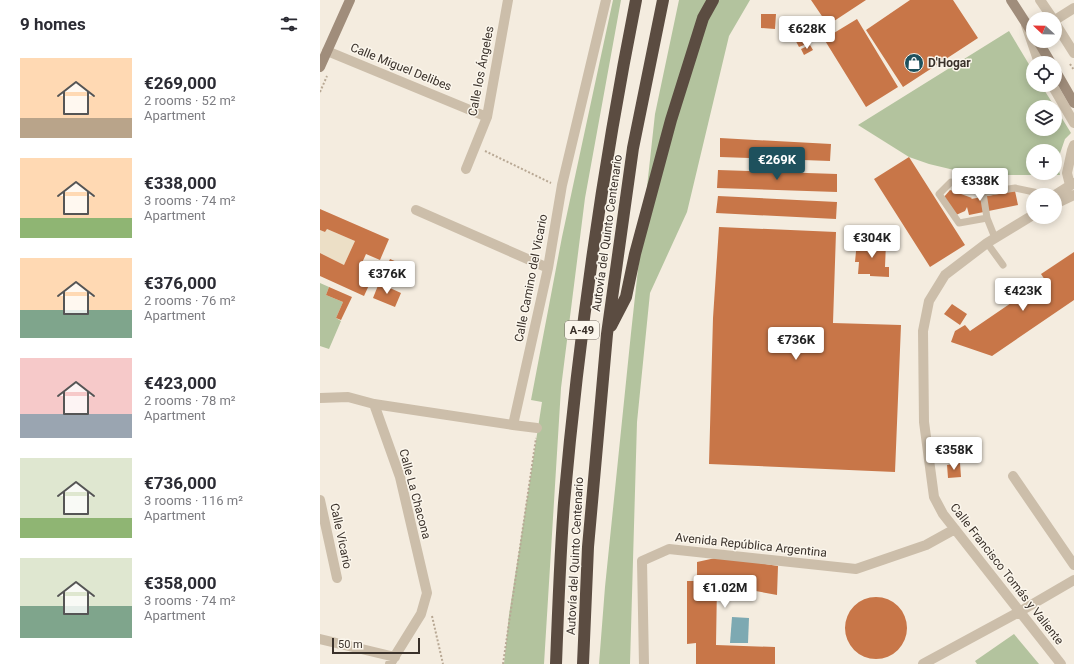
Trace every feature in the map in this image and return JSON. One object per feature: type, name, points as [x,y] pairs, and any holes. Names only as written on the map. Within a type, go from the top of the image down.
[{"type":"highway","name":"Autovía del Quinto Centenario","points":[[556,664],[564,503],[582,328],[604,171],[636,0]]},
{"type":"highway","name":"Autovía del Quinto Centenario","points":[[583,664],[588,548],[607,334],[633,148],[663,0]]},
{"type":"highway","points":[[607,334],[626,297],[634,254],[671,120],[703,18],[713,0]]},
{"type":"main road","points":[[320,67],[350,0]]},
{"type":"main road","points":[[1011,0],[1026,23]]},
{"type":"main road","points":[[1062,74],[1074,87]]},
{"type":"main road","points":[[1062,82],[1074,103]]},
{"type":"street","name":"Calle los Ángeles","points":[[466,169],[487,117],[508,0]]},
{"type":"street","name":"Calle Camino del Vicario","points":[[513,424],[548,268],[561,188],[606,0]]},
{"type":"street","points":[[1040,0],[1048,12]]},
{"type":"street","points":[[1062,16],[1074,8]]},
{"type":"street","points":[[1024,20],[1035,56]]},
{"type":"street","points":[[1062,34],[1074,53]]},
{"type":"street","name":"Calle Miguel Delibes","points":[[327,51],[487,117]]},
{"type":"street","points":[[1056,92],[1074,123]]},
{"type":"street","points":[[1062,191],[1072,184],[1067,173],[1074,145]]},
{"type":"street","points":[[1062,201],[1074,195]]},
{"type":"street","points":[[416,210],[548,268]]},
{"type":"street","name":"Calle Francisco Tomás y Valiente","points":[[1026,219],[991,240],[945,275],[929,301],[923,331],[924,422],[934,497],[943,514],[1061,664]]},
{"type":"street","points":[[320,398],[348,397],[374,404],[537,428]]},
{"type":"street","name":"Calle La Chacona","points":[[374,404],[400,476],[427,593],[421,614],[393,662]]},
{"type":"street","points":[[1013,476],[1074,565]]},
{"type":"street","name":"Calle Vicario","points":[[320,500],[337,578]]},
{"type":"street","name":"Avenida República Argentina","points":[[644,664],[642,561],[669,549],[749,556],[856,569],[926,545],[955,529]]},
{"type":"street","points":[[923,664],[1020,612],[1074,580]]},
{"type":"street","points":[[320,639],[393,662]]},
{"type":"lane","points":[[987,218],[959,223],[939,194],[951,182],[983,192],[1015,188],[1026,190]]},
{"type":"lane","points":[[983,192],[991,240],[1003,265]]},
{"type":"path","points":[[475,146],[561,188]]},
{"type":"path","points":[[503,664],[537,428]]},
{"type":"path","points":[[432,614],[443,664]]},
{"type":"green space","points":[[613,0],[621,0],[585,198],[561,388],[544,664],[504,664],[509,615],[542,402],[531,400],[562,237]]},
{"type":"green space","points":[[679,0],[750,0],[729,36],[687,212],[650,293],[637,422],[630,664],[599,664],[605,587],[655,114]]},
{"type":"green space","points":[[1009,31],[1026,59],[1026,92],[1045,92],[1051,100],[1026,100],[1026,136],[1062,136],[1062,118],[1071,133],[1065,139],[1062,148],[1062,144],[1026,144],[1026,175],[975,175],[929,164],[909,157],[858,125]]},
{"type":"green space","points":[[320,283],[329,287],[326,295],[343,302],[336,318],[341,321],[329,349],[320,346]]},
{"type":"green space","points":[[1014,634],[1039,664],[977,664],[975,661]]},
{"type":"shaded area","points":[[327,229],[355,241],[344,265],[320,253],[320,230],[325,232]]},
{"type":"water","points":[[732,617],[749,618],[748,643],[730,643]]},
{"type":"building","points":[[811,0],[866,0],[828,25]]},
{"type":"building","name":"D'Hogar","points":[[910,0],[953,0],[978,38],[903,87],[866,30]]},
{"type":"building","points":[[761,14],[776,14],[775,29],[761,28]]},
{"type":"building","points":[[857,19],[898,87],[866,107],[824,39]]},
{"type":"building","points":[[801,29],[809,43],[799,47],[792,34]]},
{"type":"building","points":[[810,45],[813,50],[804,55],[801,49]]},
{"type":"building","points":[[720,138],[831,144],[830,161],[720,157]]},
{"type":"building","points":[[909,157],[965,245],[930,267],[874,179]]},
{"type":"building","points":[[718,170],[837,174],[837,192],[717,188]]},
{"type":"building","points":[[950,190],[972,198],[971,199],[1015,191],[1018,205],[969,215],[967,207],[965,211],[956,215],[944,197]]},
{"type":"building","points":[[718,196],[837,202],[836,219],[716,213]]},
{"type":"building","points":[[320,209],[389,239],[380,260],[366,254],[362,263],[376,270],[364,296],[320,276],[320,253],[344,265],[355,241],[327,229],[325,232],[320,230]]},
{"type":"building","points":[[719,227],[836,232],[833,323],[901,325],[895,472],[709,464],[713,318]]},
{"type":"building","points":[[857,241],[886,243],[885,267],[889,267],[889,277],[858,274],[859,262],[855,262]]},
{"type":"building","points":[[1074,252],[1074,300],[992,356],[951,342],[955,331],[965,325],[970,331],[1045,280],[1041,274]]},
{"type":"building","points":[[390,259],[411,268],[408,276],[406,275],[402,283],[383,275]]},
{"type":"building","points":[[379,283],[401,293],[395,307],[373,298]]},
{"type":"building","points":[[329,287],[352,297],[341,320],[336,318],[343,302],[326,295]]},
{"type":"building","points":[[952,304],[967,314],[960,325],[944,314]]},
{"type":"building","points":[[960,463],[961,477],[948,478],[947,465]]},
{"type":"building","points":[[720,557],[778,566],[777,595],[717,584],[716,645],[775,647],[775,664],[696,664],[696,643],[687,644],[687,581],[697,581],[697,562]]},
{"type":"building","points":[[870,597],[882,597],[898,606],[905,616],[907,628],[905,640],[898,650],[882,659],[870,659],[859,654],[850,645],[845,634],[845,622],[850,611],[859,602]]},
{"type":"place","name":"D'Hogar","points":[[914,63]]}]
